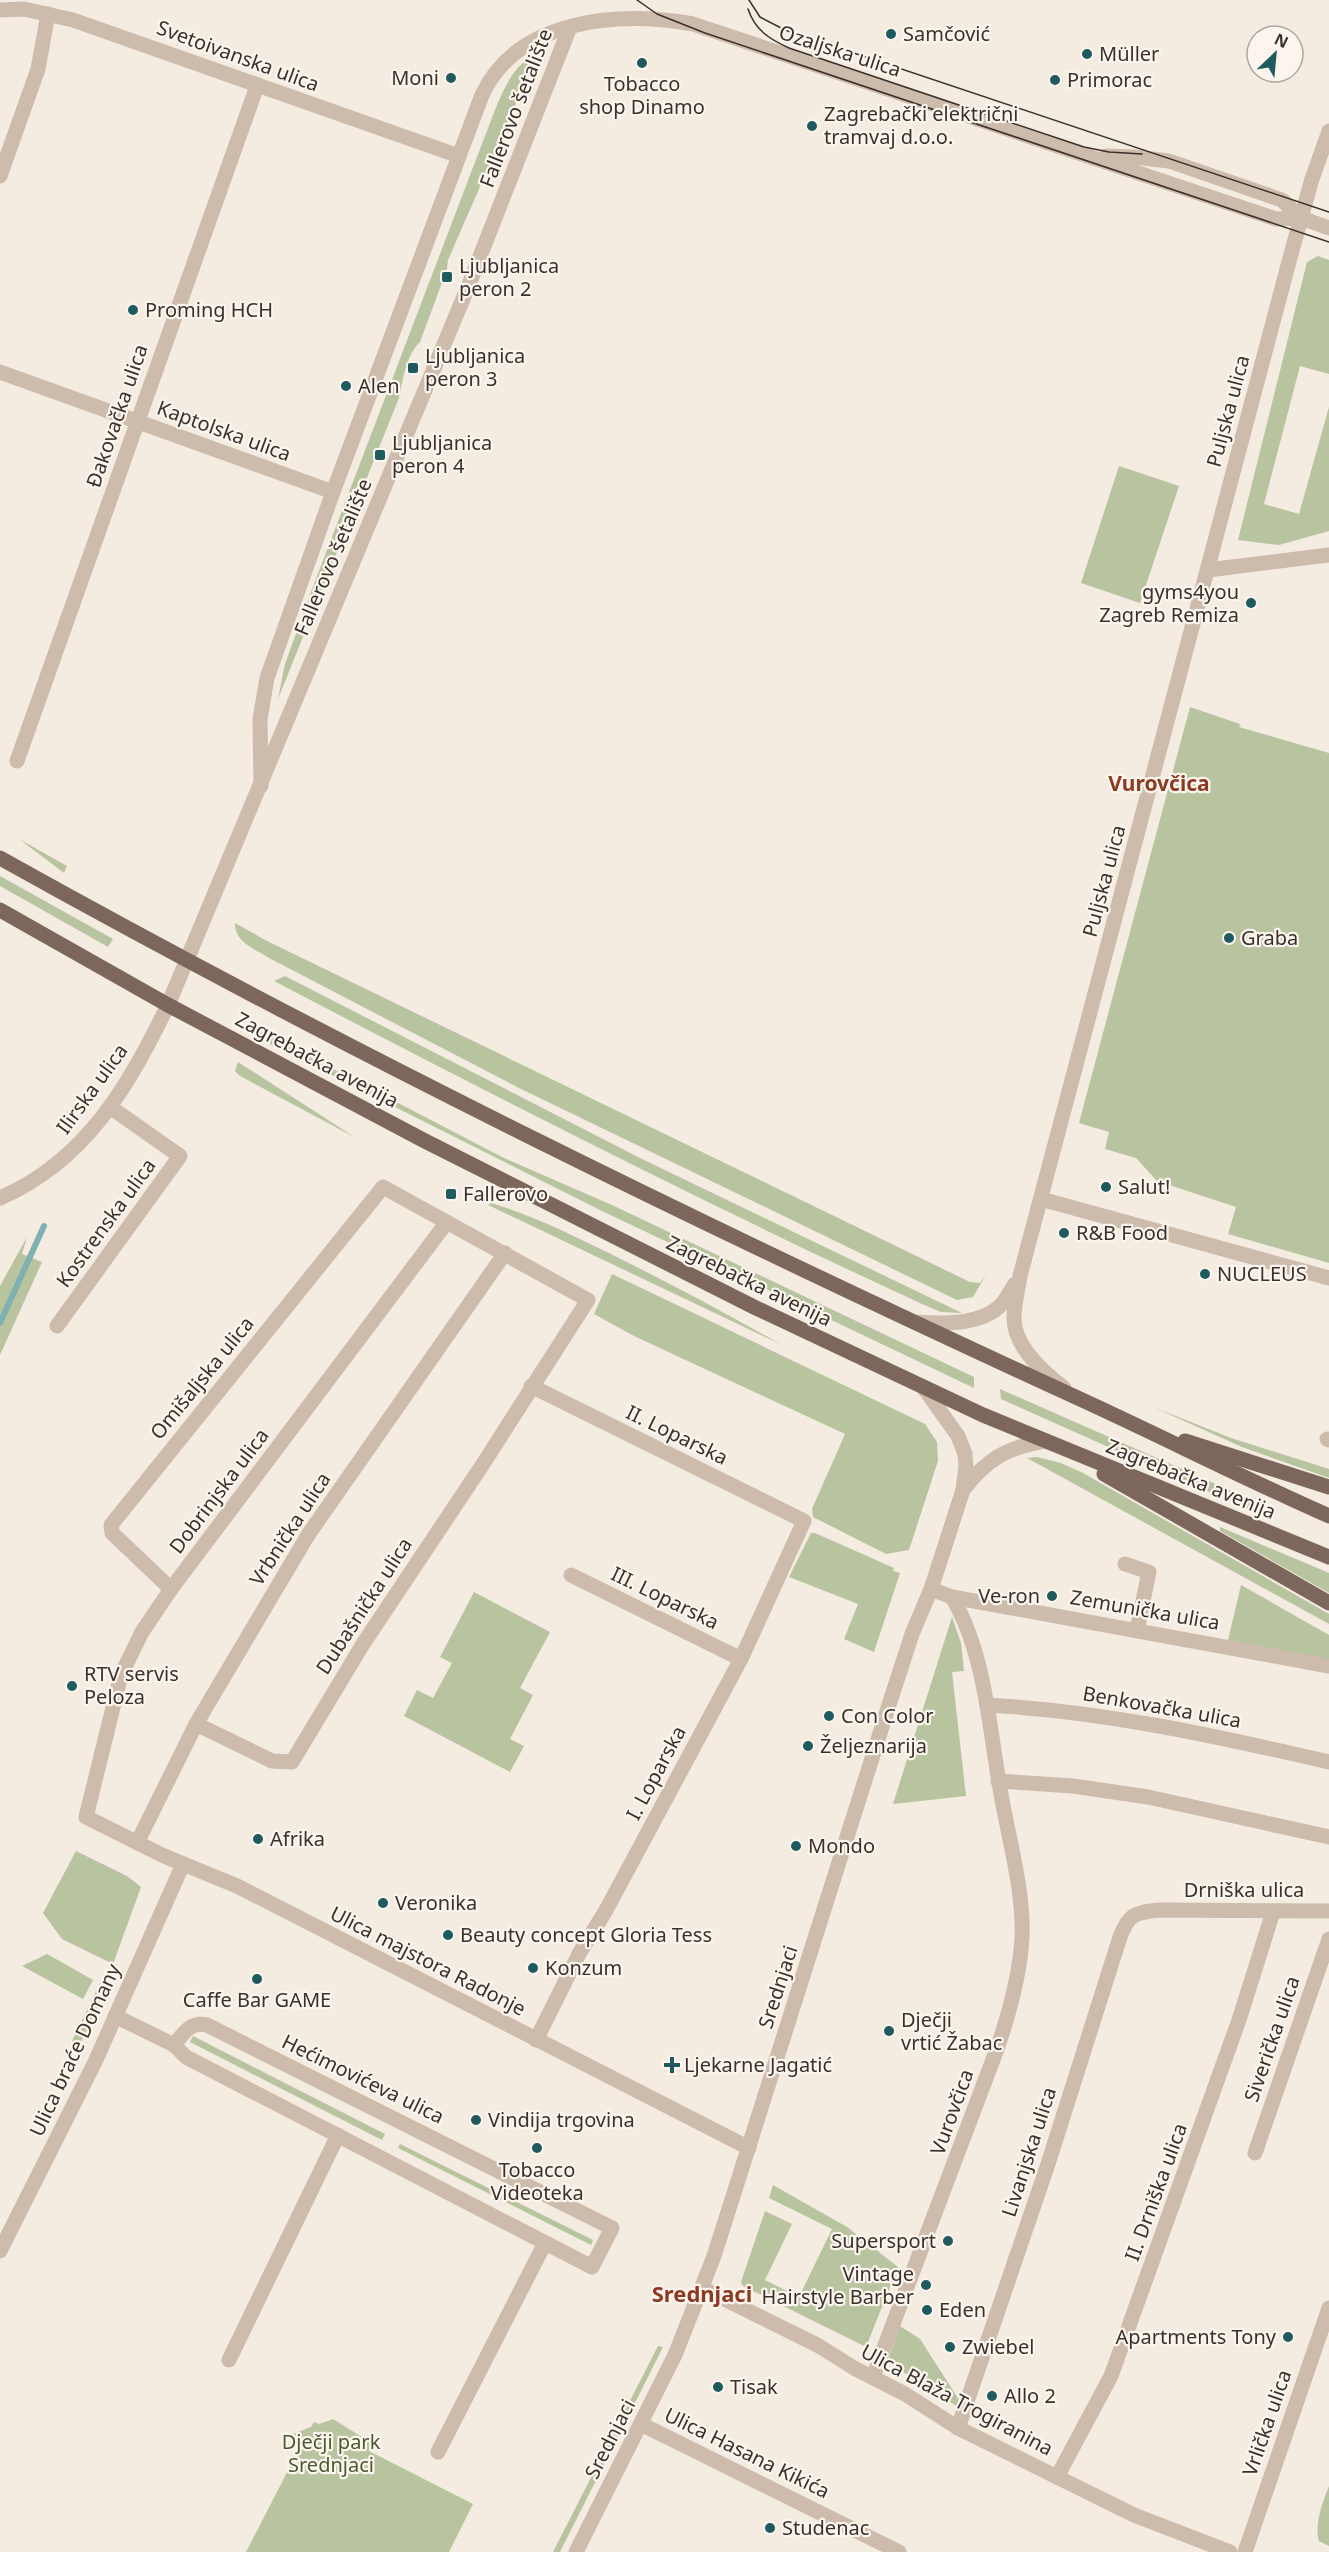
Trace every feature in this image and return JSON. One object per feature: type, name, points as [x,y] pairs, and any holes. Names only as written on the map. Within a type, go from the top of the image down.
[{"type":"main road","name":"Zagrebačka avenija","points":[[0,858],[187,961],[575,1159],[909,1321],[1140,1426],[1329,1516]]},
{"type":"main road","name":"Zagrebačka avenija","points":[[0,910],[168,1005],[590,1225],[756,1308],[1048,1443],[1329,1557]]},
{"type":"main road","points":[[1140,1426],[1329,1487]]},
{"type":"main road","points":[[1048,1443],[1329,1603]]},
{"type":"street","name":"Svetoivanska ulica","points":[[0,10],[24,9],[73,20],[459,156]]},
{"type":"street","points":[[0,176],[38,69],[48,14]]},
{"type":"street","name":"Ozaljska ulica","points":[[570,27],[631,19],[657,19],[693,24],[1276,219],[1301,218],[1329,228]]},
{"type":"street","name":"Fallerovo šetalište","points":[[261,786],[262,695],[333,492],[482,95],[498,68],[526,45],[570,27]]},
{"type":"street","name":"Fallerovo šetalište","points":[[187,961],[472,277],[570,27]]},
{"type":"street","name":"Đakovačka ulica","points":[[17,761],[257,86]]},
{"type":"street","name":"Puljska ulica","points":[[1020,1276],[1301,218],[1329,131]]},
{"type":"street","name":"Ozaljska ulica","points":[[1091,156],[1135,157],[1169,161],[1281,200],[1301,218]]},
{"type":"street","name":"Kaptolska ulica","points":[[0,372],[333,492]]},
{"type":"street","points":[[1208,570],[1329,555]]},
{"type":"street","points":[[168,1005],[187,961]]},
{"type":"street","name":"Ilirska ulica","points":[[0,1198],[18,1190],[60,1163],[86,1139],[142,1058],[168,1005]]},
{"type":"street","name":"Kostrenska ulica","points":[[57,1326],[180,1156],[110,1107]]},
{"type":"street","name":"Omišaljska ulica","points":[[171,1589],[112,1533],[111,1525],[383,1187],[447,1222]]},
{"type":"street","points":[[1041,1199],[1329,1278]]},
{"type":"street","points":[[447,1222],[588,1300],[531,1386]]},
{"type":"street","name":"Dobrinjska ulica","points":[[86,1817],[121,1675],[142,1632],[171,1589],[447,1222]]},
{"type":"street","name":"Vrbnička ulica","points":[[137,1844],[196,1725],[308,1534],[506,1253]]},
{"type":"street","points":[[909,1321],[948,1323],[984,1315],[1002,1304],[1020,1276]]},
{"type":"street","points":[[1020,1276],[1014,1309],[1016,1332],[1036,1363],[1052,1379],[1076,1397]]},
{"type":"street","name":"II. Loparska","points":[[531,1386],[804,1521]]},
{"type":"street","name":"Dubašnička ulica","points":[[196,1725],[272,1761],[292,1762],[363,1644],[483,1464],[531,1386]]},
{"type":"street","points":[[923,1387],[958,1436],[962,1446],[966,1466],[963,1490]]},
{"type":"street","points":[[963,1490],[990,1460],[1022,1446],[1048,1443]]},
{"type":"street","name":"Srednjaci","points":[[576,2552],[678,2348],[702,2288],[749,2148],[912,1634],[931,1589],[963,1490]]},
{"type":"street","name":"I. Loparska","points":[[536,2040],[580,1952],[605,1912],[741,1659],[804,1521]]},
{"type":"street","points":[[1125,1564],[1149,1572],[1137,1630]]},
{"type":"street","name":"III. Loparska","points":[[571,1575],[741,1659]]},
{"type":"street","points":[[931,1589],[952,1597]]},
{"type":"street","name":"Zemunička ulica","points":[[952,1597],[1329,1666]]},
{"type":"street","name":"Vurovčica","points":[[873,2377],[997,2049],[1011,2001],[1021,1951],[1022,1922],[987,1705],[966,1622],[952,1597]]},
{"type":"street","name":"Benkovačka ulica","points":[[987,1705],[1027,1707],[1143,1723],[1329,1762]]},
{"type":"street","points":[[998,1781],[1073,1786],[1148,1797],[1329,1837]]},
{"type":"street","name":"Ulica majstora Radonje","points":[[86,1817],[137,1844],[237,1886],[749,2148]]},
{"type":"street","name":"Ulica braće Domany","points":[[0,2251],[77,2098],[183,1864]]},
{"type":"street","name":"Drniška ulica","points":[[1158,1910],[1329,1911]]},
{"type":"street","name":"Livanjska ulica","points":[[958,2428],[1048,2164],[1120,1937],[1129,1918],[1139,1912],[1158,1910]]},
{"type":"street","name":"II. Drniška ulica","points":[[1057,2477],[1112,2376],[1239,2020],[1273,1912]]},
{"type":"street","name":"Siverička ulica","points":[[1255,2153],[1329,1939]]},
{"type":"street","name":"Hećimovićeva ulica","points":[[115,2016],[174,2046],[186,2057],[592,2267],[612,2228],[207,2025],[190,2026],[174,2046]]},
{"type":"street","points":[[229,2360],[338,2135]]},
{"type":"street","points":[[438,2452],[545,2243]]},
{"type":"street","name":"Ulica Blaža Trogiranina","points":[[702,2288],[819,2346],[905,2394],[958,2428],[1134,2515],[1230,2552]]},
{"type":"street","name":"Vrlička ulica","points":[[1245,2552],[1329,2308]]},
{"type":"street","name":"Ulica Hasana Kikića","points":[[641,2424],[899,2552]]},
{"type":"green space","points":[[531,58],[533,65],[448,260],[447,269],[420,342],[408,361],[399,398],[278,699],[285,664],[311,592],[493,116],[515,71]]},
{"type":"green space","points":[[1318,256],[1329,260],[1329,374],[1300,366],[1264,504],[1299,514],[1329,407],[1329,531],[1279,545],[1238,540],[1307,262]]},
{"type":"green space","points":[[1119,466],[1179,486],[1140,603],[1081,583]]},
{"type":"green space","name":"Graba","points":[[1190,707],[1240,724],[1239,727],[1329,753],[1329,1263],[1228,1234],[1236,1207],[1157,1181],[1136,1158],[1105,1149],[1109,1132],[1079,1123]]},
{"type":"green space","points":[[19,839],[67,866],[64,873]]},
{"type":"green space","points":[[0,876],[113,939],[108,947],[0,886]]},
{"type":"green space","points":[[235,923],[267,941],[970,1282],[980,1283],[986,1275],[973,1297],[957,1300],[519,1088],[269,958],[242,940]]},
{"type":"green space","points":[[285,976],[640,1158],[962,1313],[941,1312],[922,1304],[596,1147],[274,981]]},
{"type":"green space","points":[[252,1027],[504,1158],[612,1205],[974,1377],[974,1388],[600,1210],[248,1033]]},
{"type":"green space","points":[[238,1062],[356,1138],[240,1076],[235,1071]]},
{"type":"green space","points":[[491,1203],[536,1219],[609,1253],[780,1344],[488,1205]]},
{"type":"green space","points":[[27,1237],[22,1254],[42,1262],[0,1355],[0,1286]]},
{"type":"green space","points":[[612,1274],[925,1424],[937,1442],[938,1461],[909,1550],[886,1554],[813,1517],[812,1509],[845,1434],[634,1336],[594,1314]]},
{"type":"green space","points":[[1000,1389],[1268,1507],[1265,1517],[1001,1399]]},
{"type":"green space","points":[[1153,1407],[1231,1438],[1329,1469],[1329,1478],[1242,1447]]},
{"type":"green space","points":[[1037,1457],[1061,1463],[1083,1473],[1329,1614],[1329,1624],[1027,1458]]},
{"type":"green space","points":[[1220,1527],[1329,1573],[1329,1593],[1220,1531]]},
{"type":"green space","points":[[811,1533],[894,1568],[893,1571],[900,1573],[874,1652],[844,1639],[858,1604],[789,1577]]},
{"type":"green space","points":[[1241,1585],[1329,1635],[1329,1661],[1228,1640]]},
{"type":"green space","points":[[474,1592],[550,1632],[520,1688],[533,1695],[510,1739],[524,1746],[510,1772],[404,1716],[417,1690],[433,1698],[452,1663],[440,1657]]},
{"type":"green space","points":[[952,1617],[961,1643],[964,1671],[952,1672],[966,1796],[893,1804]]},
{"type":"green space","points":[[76,1851],[127,1876],[141,1887],[113,1964],[62,1939],[43,1913]]},
{"type":"green space","points":[[47,1954],[93,1980],[83,1999],[22,1966]]},
{"type":"green space","points":[[101,1981],[109,1985],[80,2044],[72,2041]]},
{"type":"green space","points":[[193,2036],[385,2134],[382,2140],[190,2042]]},
{"type":"green space","points":[[400,2144],[593,2240],[591,2245],[398,2148]]},
{"type":"green space","points":[[773,2185],[847,2227],[898,2267],[866,2347],[743,2286],[741,2282],[765,2211],[792,2224],[765,2280],[799,2297],[832,2229],[769,2198]]},
{"type":"green space","points":[[900,2326],[920,2339],[961,2403],[958,2407],[889,2363],[888,2360]]},
{"type":"green space","points":[[658,2346],[663,2347],[560,2552],[553,2552]]},
{"type":"green space","name":"Dječji park Srednjaci","points":[[333,2419],[373,2444],[369,2451],[473,2504],[449,2552],[246,2552],[297,2453],[293,2434],[311,2427],[314,2422],[319,2424]]},
{"type":"green space","points":[[1329,2486],[1329,2546],[1319,2541],[1318,2527]]},
{"type":"waterway","points":[[0,1323],[44,1226]]},
{"type":"tram line","points":[[637,0],[657,14],[705,33],[1329,242]]},
{"type":"tram line","points":[[749,0],[760,17],[785,30],[1329,212]]},
{"type":"tram line","points":[[748,9],[755,23],[764,33],[789,48],[1084,147],[1109,152],[1142,154]]},
{"type":"place","name":"Samčović","points":[[891,34]]},
{"type":"place","name":"Müller","points":[[1087,54]]},
{"type":"place","name":"Tobacco shop Dinamo","points":[[642,63]]},
{"type":"place","name":"Moni","points":[[451,78]]},
{"type":"place","name":"Primorac","points":[[1055,80]]},
{"type":"place","name":"Zagrebački električni tramvaj d.o.o.","points":[[812,126]]},
{"type":"place","name":"Ljubljanica peron 2","points":[[447,277]]},
{"type":"place","name":"Proming HCH","points":[[133,310]]},
{"type":"place","name":"Ljubljanica peron 3","points":[[413,368]]},
{"type":"place","name":"Alen","points":[[346,386]]},
{"type":"place","name":"Ljubljanica peron 4","points":[[380,455]]},
{"type":"place","name":"gyms4you Zagreb Remiza","points":[[1251,603]]},
{"type":"place","name":"Graba","points":[[1229,938]]},
{"type":"place","name":"Salut!","points":[[1106,1187]]},
{"type":"place","name":"Fallerovo","points":[[451,1194]]},
{"type":"place","name":"R&B Food","points":[[1064,1233]]},
{"type":"place","name":"NUCLEUS","points":[[1205,1274]]},
{"type":"place","name":"Ve-ron","points":[[1052,1596]]},
{"type":"place","name":"RTV servis Peloza","points":[[72,1686]]},
{"type":"place","name":"Con Color","points":[[829,1716]]},
{"type":"place","name":"Željeznarija","points":[[808,1746]]},
{"type":"place","name":"Afrika","points":[[258,1839]]},
{"type":"place","name":"Mondo","points":[[796,1846]]},
{"type":"place","name":"Veronika","points":[[383,1903]]},
{"type":"place","name":"Beauty concept Gloria Tess","points":[[448,1935]]},
{"type":"place","name":"Konzum","points":[[533,1968]]},
{"type":"place","name":"Caffe Bar GAME","points":[[257,1979]]},
{"type":"place","name":"Dječji vrtić Žabac","points":[[889,2031]]},
{"type":"place","name":"Ljekarne Jagatić","points":[[672,2065]]},
{"type":"place","name":"Vindija trgovina","points":[[476,2120]]},
{"type":"place","name":"Tobacco Videoteka","points":[[537,2148]]},
{"type":"place","name":"Supersport","points":[[948,2241]]},
{"type":"place","name":"Vintage Hairstyle Barber","points":[[926,2285]]},
{"type":"place","name":"Eden","points":[[927,2310]]},
{"type":"place","name":"Apartments Tony","points":[[1288,2337]]},
{"type":"place","name":"Zwiebel","points":[[950,2347]]},
{"type":"place","name":"Tisak","points":[[718,2387]]},
{"type":"place","name":"Allo 2","points":[[992,2396]]},
{"type":"place","name":"Studenac","points":[[770,2528]]},
{"type":"district","name":"Vurovčica","points":[[1159,784]]},
{"type":"district","name":"Srednjaci","points":[[702,2294]]}]
